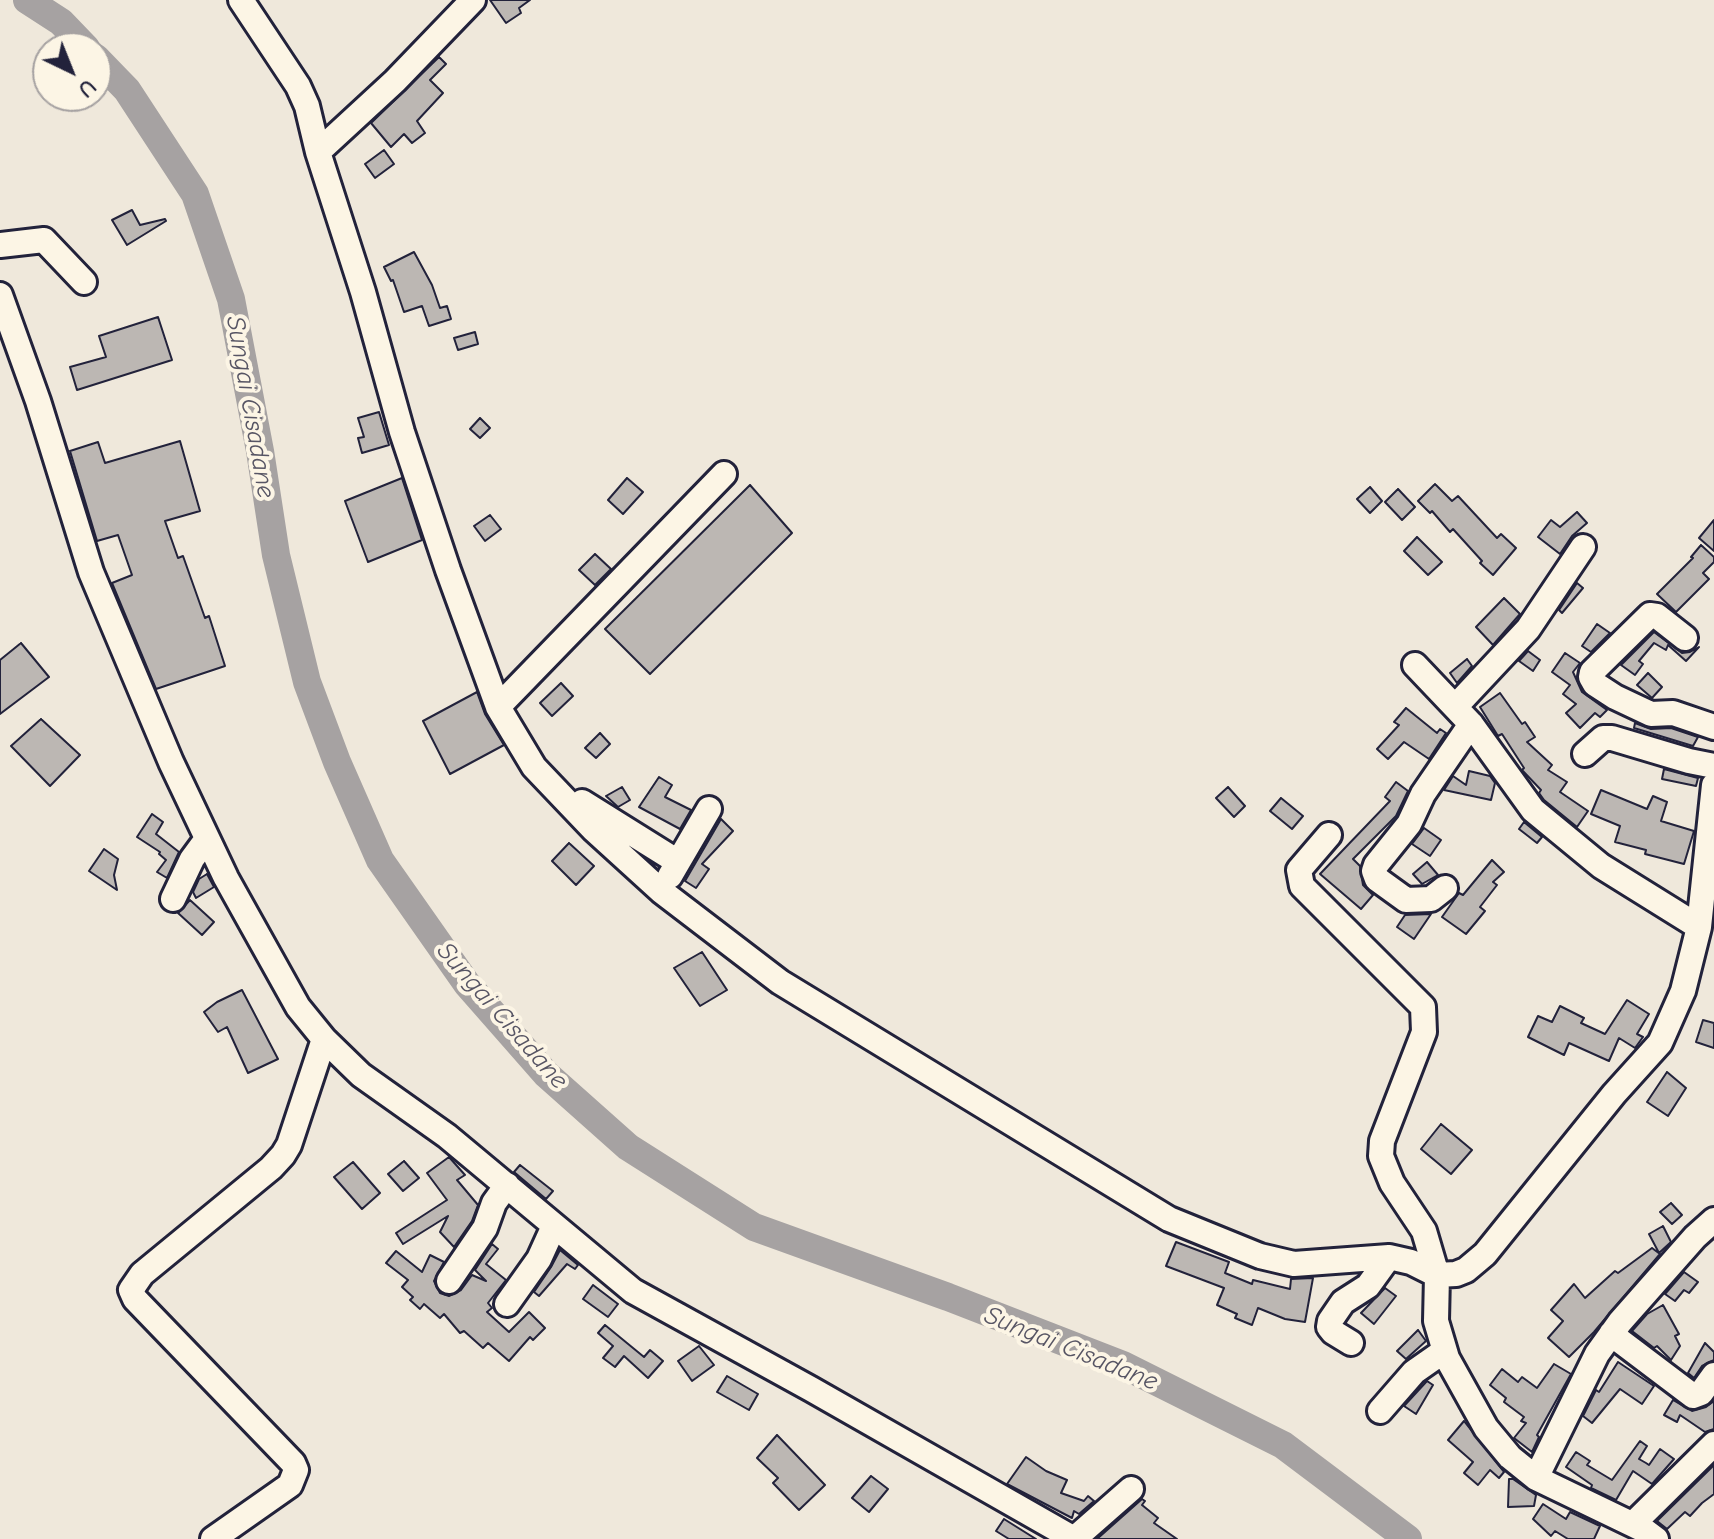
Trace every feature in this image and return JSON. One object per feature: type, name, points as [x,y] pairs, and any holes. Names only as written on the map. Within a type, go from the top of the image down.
[{"type":"street","points":[[241,0],[298,86],[307,106],[402,432],[498,707],[534,767],[586,822],[661,891],[780,982],[1169,1219],[1260,1256],[1294,1264],[1389,1257],[1411,1262],[1437,1275],[1466,1270],[1485,1254],[1614,1094],[1654,1052],[1683,991],[1699,927],[1714,785]]},
{"type":"street","points":[[318,152],[395,81],[473,0]]},
{"type":"street","points":[[0,245],[44,240],[84,282]]},
{"type":"street","points":[[0,295],[38,401],[91,572],[206,840],[298,1007],[324,1039],[361,1075],[447,1136],[633,1291],[798,1381],[1070,1538],[1131,1489]]},
{"type":"street","points":[[498,707],[724,474]]},
{"type":"street","points":[[1445,888],[1431,899],[1406,900],[1377,879],[1374,871],[1409,824],[1463,716],[1528,629],[1583,547]]},
{"type":"street","points":[[1685,638],[1657,616],[1650,615],[1592,672],[1591,677],[1595,684],[1615,697],[1651,714],[1673,713],[1714,727]]},
{"type":"street","points":[[1415,665],[1463,716],[1533,810],[1601,866],[1699,927]]},
{"type":"street","points":[[1585,754],[1603,738],[1612,738],[1714,766]]},
{"type":"street","points":[[534,767],[606,819],[678,862]]},
{"type":"street","points":[[661,891],[709,809]]},
{"type":"street","points":[[1329,835],[1299,870],[1302,886],[1423,1007],[1424,1032],[1382,1141],[1381,1156],[1392,1183],[1424,1231],[1437,1275],[1436,1321],[1444,1351],[1486,1428],[1510,1457],[1536,1478],[1633,1524],[1656,1539]]},
{"type":"street","points":[[173,899],[192,859],[206,840]]},
{"type":"street","points":[[213,1539],[290,1485],[296,1470],[293,1463],[135,1299],[131,1290],[142,1274],[283,1155],[324,1039]]},
{"type":"street","points":[[449,1281],[485,1228],[494,1203],[507,1185]]},
{"type":"street","points":[[1536,1478],[1597,1354],[1695,1237],[1714,1220]]},
{"type":"street","points":[[507,1304],[539,1259],[554,1226]]},
{"type":"street","points":[[1351,1343],[1333,1332],[1329,1327],[1330,1321],[1343,1302],[1368,1286],[1389,1257]]},
{"type":"street","points":[[1611,1334],[1693,1396],[1701,1393],[1714,1375]]},
{"type":"street","points":[[1380,1411],[1414,1372],[1444,1351]]},
{"type":"street","points":[[1633,1524],[1714,1444]]},
{"type":"building","points":[[490,0],[530,0],[519,8],[521,13],[506,23]]},
{"type":"building","points":[[439,57],[446,64],[430,80],[443,93],[417,121],[425,133],[412,143],[404,134],[391,147],[371,123]]},
{"type":"building","points":[[384,150],[394,164],[375,178],[365,164]]},
{"type":"building","points":[[132,210],[140,225],[166,221],[127,245],[112,220]]},
{"type":"building","points":[[414,252],[432,285],[440,308],[447,306],[451,319],[429,326],[422,306],[404,312],[393,280],[384,267]]},
{"type":"building","points":[[158,317],[172,360],[77,390],[70,367],[106,357],[99,336]]},
{"type":"building","points":[[475,332],[478,344],[458,350],[454,338]]},
{"type":"building","points":[[379,412],[389,445],[362,453],[358,438],[364,437],[358,418]]},
{"type":"building","points":[[480,418],[490,428],[480,438],[470,429]]},
{"type":"building","points":[[180,441],[200,511],[165,521],[178,558],[183,556],[205,618],[209,616],[225,666],[156,689],[112,583],[132,575],[118,535],[97,541],[70,451],[98,442],[105,463]]},
{"type":"building","points":[[402,478],[422,540],[368,562],[345,501]]},
{"type":"building","points":[[627,478],[643,492],[623,514],[608,500]]},
{"type":"building","points":[[1435,484],[1452,501],[1458,496],[1497,538],[1501,534],[1516,548],[1493,575],[1453,529],[1450,532],[1432,511],[1430,513],[1418,501]]},
{"type":"building","points":[[750,485],[792,533],[650,674],[605,629]]},
{"type":"building","points":[[1370,487],[1382,501],[1370,513],[1357,499]]},
{"type":"building","points":[[1398,489],[1415,507],[1402,520],[1385,502]]},
{"type":"building","points":[[1577,512],[1587,523],[1572,536],[1560,554],[1538,537],[1551,520],[1560,527]]},
{"type":"building","points":[[490,515],[501,529],[485,541],[474,526]]},
{"type":"building","points":[[1714,520],[1714,551],[1699,538]]},
{"type":"building","points":[[1417,537],[1442,562],[1428,575],[1404,551]]},
{"type":"building","points":[[1701,545],[1714,557],[1714,562],[1703,573],[1709,579],[1676,612],[1657,594],[1693,558]]},
{"type":"building","points":[[595,554],[611,569],[595,585],[579,570]]},
{"type":"building","points":[[1577,583],[1583,588],[1562,613],[1559,610]]},
{"type":"building","points":[[1504,598],[1520,614],[1493,645],[1476,627]]},
{"type":"building","points":[[1597,624],[1610,633],[1591,652],[1582,646]]},
{"type":"building","points":[[1654,632],[1682,653],[1699,647],[1686,661],[1668,645],[1666,650],[1654,643],[1639,661],[1643,664],[1635,675],[1621,665]]},
{"type":"building","points":[[21,643],[49,677],[0,714],[0,660]]},
{"type":"building","points":[[1528,651],[1540,660],[1533,671],[1519,661]]},
{"type":"building","points":[[1565,653],[1580,663],[1573,672],[1582,692],[1607,710],[1600,717],[1595,713],[1580,728],[1566,713],[1576,704],[1563,694],[1570,685],[1552,672]]},
{"type":"building","points":[[1467,659],[1472,666],[1457,683],[1450,673]]},
{"type":"building","points":[[1648,673],[1662,687],[1652,698],[1637,685]]},
{"type":"building","points":[[561,683],[573,696],[552,716],[540,703]]},
{"type":"building","points":[[477,692],[485,714],[504,745],[450,774],[423,721]]},
{"type":"building","points":[[1500,693],[1535,737],[1527,742],[1552,765],[1548,770],[1567,782],[1560,792],[1588,811],[1577,827],[1544,800],[1539,793],[1541,790],[1522,770],[1524,768],[1502,734],[1498,736],[1480,707]]},
{"type":"building","points":[[1406,708],[1437,733],[1440,729],[1446,733],[1429,759],[1404,742],[1388,759],[1377,749],[1399,725],[1394,722]]},
{"type":"building","points":[[41,719],[80,755],[50,786],[11,746]]},
{"type":"building","points":[[1635,723],[1651,729],[1671,728],[1698,737],[1693,746],[1634,728]]},
{"type":"building","points":[[600,733],[610,744],[596,758],[585,748]]},
{"type":"building","points":[[1664,769],[1698,778],[1696,786],[1662,779]]},
{"type":"building","points":[[1469,771],[1490,776],[1495,783],[1491,800],[1444,790],[1453,776],[1466,785]]},
{"type":"building","points":[[659,777],[672,785],[665,797],[691,810],[680,829],[639,807]]},
{"type":"building","points":[[1396,782],[1408,791],[1396,816],[1353,859],[1360,866],[1363,885],[1373,895],[1361,909],[1320,874],[1390,801],[1385,797]]},
{"type":"building","points":[[622,787],[630,800],[618,807],[606,796]]},
{"type":"building","points":[[1228,787],[1245,806],[1234,817],[1216,798]]},
{"type":"building","points":[[1601,790],[1647,809],[1653,796],[1667,802],[1661,821],[1694,831],[1684,864],[1615,842],[1620,826],[1591,814]]},
{"type":"building","points":[[1281,798],[1303,816],[1292,829],[1270,811]]},
{"type":"building","points":[[152,814],[163,822],[156,834],[179,852],[167,878],[157,872],[166,860],[160,852],[137,837]]},
{"type":"building","points":[[721,819],[733,831],[702,864],[709,869],[696,888],[685,881]]},
{"type":"building","points":[[1524,822],[1542,837],[1537,843],[1519,829]]},
{"type":"building","points":[[1424,828],[1441,840],[1430,856],[1412,844]]},
{"type":"building","points":[[569,843],[594,866],[576,885],[552,861]]},
{"type":"building","points":[[104,849],[118,859],[114,875],[117,890],[89,871]]},
{"type":"building","points":[[1492,860],[1504,872],[1493,882],[1497,885],[1480,907],[1485,911],[1466,934],[1442,917],[1459,893],[1463,895]]},
{"type":"building","points":[[1427,862],[1438,875],[1422,884],[1413,874]]},
{"type":"building","points":[[207,874],[214,887],[196,898],[193,892],[199,879]]},
{"type":"building","points":[[190,900],[214,922],[202,935],[178,913]]},
{"type":"building","points":[[1431,914],[1414,939],[1397,927],[1405,915]]},
{"type":"building","points":[[702,952],[727,990],[700,1006],[674,968]]},
{"type":"building","points":[[242,990],[278,1059],[248,1073],[227,1027],[218,1032],[204,1012]]},
{"type":"building","points":[[1627,1000],[1649,1014],[1637,1034],[1643,1037],[1635,1048],[1619,1038],[1609,1061],[1569,1043],[1564,1055],[1528,1037],[1538,1016],[1552,1022],[1560,1006],[1584,1018],[1581,1023],[1605,1034]]},
{"type":"building","points":[[1703,1020],[1714,1023],[1714,1048],[1696,1042]]},
{"type":"building","points":[[1667,1072],[1686,1088],[1668,1116],[1647,1102]]},
{"type":"building","points":[[1441,1124],[1472,1150],[1451,1174],[1421,1149]]},
{"type":"building","points":[[449,1157],[465,1175],[457,1180],[478,1205],[472,1221],[454,1247],[440,1232],[448,1216],[403,1244],[396,1233],[447,1200],[427,1173]]},
{"type":"building","points":[[404,1161],[419,1178],[403,1191],[388,1174]]},
{"type":"building","points":[[353,1162],[380,1193],[362,1209],[334,1177]]},
{"type":"building","points":[[520,1165],[553,1191],[546,1199],[514,1172]]},
{"type":"building","points":[[1671,1203],[1682,1215],[1672,1224],[1660,1212]]},
{"type":"building","points":[[1663,1226],[1671,1242],[1659,1253],[1649,1234]]},
{"type":"building","points":[[1176,1242],[1229,1262],[1225,1273],[1252,1284],[1253,1280],[1290,1289],[1291,1279],[1313,1278],[1305,1322],[1285,1319],[1258,1308],[1252,1325],[1235,1318],[1237,1314],[1217,1305],[1224,1288],[1166,1266]]},
{"type":"building","points":[[492,1244],[498,1249],[486,1264],[506,1280],[488,1303],[492,1308],[487,1312],[509,1332],[529,1312],[545,1328],[533,1340],[530,1337],[509,1361],[488,1343],[483,1348],[464,1331],[460,1333],[444,1314],[440,1318],[424,1304],[420,1309],[402,1287],[408,1280],[386,1263],[396,1251],[422,1272],[430,1255],[444,1262],[434,1281],[440,1293],[449,1296],[461,1290],[472,1275],[486,1281],[475,1270]]},
{"type":"building","points":[[1652,1248],[1660,1254],[1569,1357],[1548,1338],[1563,1321],[1551,1310],[1574,1284],[1585,1298],[1615,1271],[1618,1273]]},
{"type":"building","points":[[560,1250],[578,1265],[575,1269],[567,1264],[539,1296],[534,1292]]},
{"type":"building","points":[[1684,1272],[1698,1282],[1689,1293],[1684,1290],[1675,1301],[1665,1294]]},
{"type":"building","points":[[593,1285],[618,1304],[608,1317],[583,1299]]},
{"type":"building","points":[[1385,1288],[1396,1296],[1374,1324],[1361,1313]]},
{"type":"building","points":[[1663,1305],[1679,1334],[1675,1336],[1680,1346],[1671,1360],[1657,1346],[1654,1348],[1632,1331],[1647,1314]]},
{"type":"building","points":[[605,1325],[644,1357],[650,1350],[663,1361],[648,1378],[624,1356],[615,1367],[603,1358],[613,1346],[598,1333]]},
{"type":"building","points":[[1418,1330],[1426,1341],[1406,1359],[1397,1351]]},
{"type":"building","points":[[1705,1343],[1714,1352],[1714,1360],[1702,1366],[1694,1378],[1688,1373]]},
{"type":"building","points":[[699,1346],[714,1365],[692,1381],[678,1361]]},
{"type":"building","points":[[1618,1362],[1654,1386],[1642,1404],[1620,1389],[1592,1423],[1583,1416],[1596,1390],[1599,1392]]},
{"type":"building","points":[[1554,1364],[1571,1374],[1537,1435],[1539,1437],[1532,1452],[1514,1438],[1526,1423],[1521,1421],[1524,1417],[1504,1402],[1506,1398],[1490,1385],[1502,1369],[1518,1382],[1522,1377],[1537,1388]]},
{"type":"building","points":[[727,1376],[758,1394],[749,1410],[717,1392]]},
{"type":"building","points":[[1427,1381],[1433,1385],[1416,1414],[1404,1406]]},
{"type":"building","points":[[1673,1400],[1692,1411],[1714,1401],[1714,1429],[1705,1432],[1680,1415],[1677,1422],[1664,1415]]},
{"type":"building","points":[[1464,1421],[1504,1472],[1499,1478],[1490,1470],[1478,1485],[1464,1473],[1473,1462],[1448,1440]]},
{"type":"building","points":[[777,1435],[825,1485],[799,1510],[773,1483],[778,1478],[757,1458]]},
{"type":"building","points":[[1640,1441],[1647,1446],[1639,1459],[1649,1465],[1660,1449],[1674,1459],[1652,1484],[1633,1471],[1616,1500],[1591,1488],[1592,1485],[1566,1467],[1576,1452],[1590,1461],[1587,1465],[1612,1480]]},
{"type":"building","points":[[1026,1457],[1046,1471],[1067,1480],[1061,1493],[1084,1501],[1088,1496],[1094,1501],[1079,1514],[1074,1511],[1072,1518],[1007,1484]]},
{"type":"building","points":[[1714,1465],[1714,1494],[1690,1516],[1685,1512],[1667,1529],[1657,1521]]},
{"type":"building","points":[[871,1476],[888,1489],[869,1512],[852,1498]]},
{"type":"building","points":[[1509,1479],[1536,1495],[1534,1506],[1508,1507]]},
{"type":"building","points":[[1142,1499],[1145,1501],[1142,1505],[1158,1518],[1154,1523],[1177,1539],[1097,1539]]},
{"type":"building","points":[[1543,1504],[1566,1519],[1570,1512],[1600,1526],[1594,1539],[1568,1539],[1555,1531],[1551,1536],[1533,1519]]},
{"type":"building","points":[[1004,1519],[1036,1539],[1009,1539],[996,1531]]},
{"type":"waterway","name":"Sungai Cisadane","points":[[27,0],[71,32]]},
{"type":"waterway","name":"Sungai Cisadane","points":[[112,75],[127,90],[195,194],[231,299],[276,555],[307,682],[337,762],[380,860],[467,984],[546,1074],[628,1147],[754,1227],[1123,1365],[1283,1445],[1408,1539]]}]
